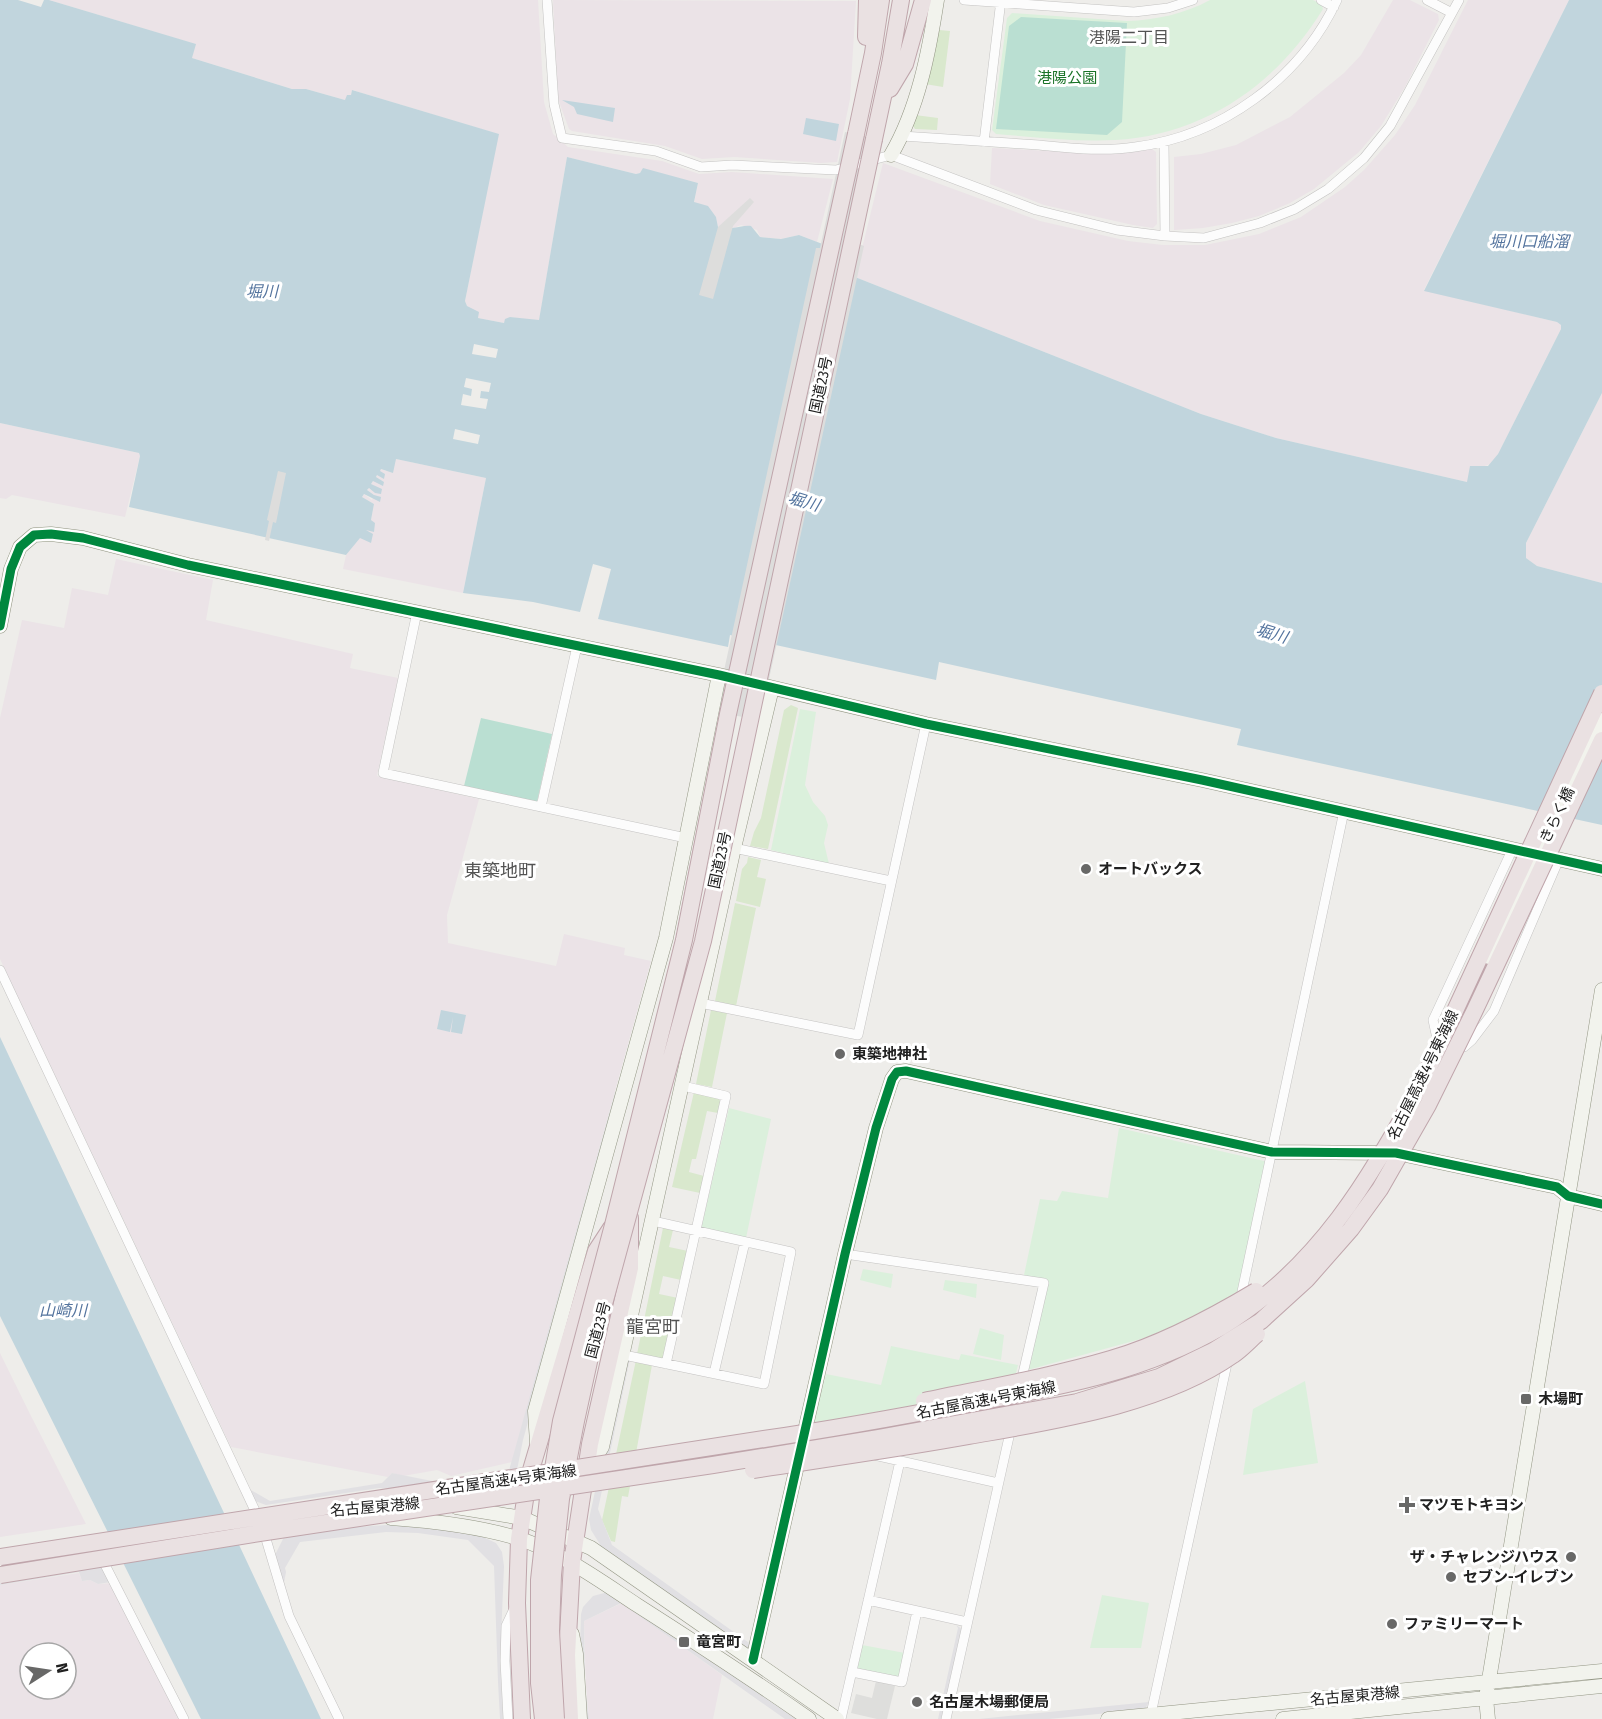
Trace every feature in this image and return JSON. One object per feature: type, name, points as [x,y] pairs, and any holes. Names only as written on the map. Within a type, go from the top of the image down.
[{"type":"highway","points":[[865,89],[867,0]]},
{"type":"highway","name":"国道23号","points":[[543,1719],[539,1683],[539,1592],[548,1498],[561,1421],[613,1225],[684,940],[728,714],[856,134],[873,53],[881,0]]},
{"type":"highway","name":"国道23号","points":[[556,1719],[551,1631],[553,1575],[561,1499],[592,1348],[703,941],[883,100],[901,0]]},
{"type":"highway","points":[[883,100],[905,64],[922,0]]},
{"type":"highway","name":"名古屋高速4号東海線","points":[[0,1559],[345,1503],[848,1426],[1072,1384],[1163,1356],[1223,1326],[1262,1298],[1300,1264],[1337,1223],[1395,1134],[1602,693]]},
{"type":"highway","name":"名古屋高速4号東海線","points":[[0,1575],[713,1465],[1077,1402],[1168,1373],[1214,1351],[1261,1321],[1307,1279],[1352,1229],[1380,1189],[1428,1105],[1469,1023],[1602,740]]},
{"type":"highway","points":[[713,1465],[735,1473],[999,1431],[1096,1411],[1144,1397],[1191,1379],[1234,1355],[1267,1325],[1342,1228],[1392,1153]]},
{"type":"highway","points":[[569,1711],[567,1655],[572,1562],[592,1433],[630,1268],[630,1211]]},
{"type":"highway","points":[[522,1719],[517,1603],[519,1539],[528,1480],[596,1251],[613,1225]]},
{"type":"highway","points":[[848,1426],[866,1413],[1051,1374],[1113,1358],[1147,1346],[1180,1332],[1252,1293],[1298,1264],[1342,1228]]},
{"type":"street","points":[[547,0],[554,104],[562,138],[656,151],[701,167],[732,165],[836,170],[891,154],[1036,210],[1117,230],[1204,238],[1260,223],[1295,209],[1328,189],[1364,158],[1390,126],[1459,0]]},
{"type":"street","points":[[891,154],[902,136],[928,53],[938,0]]},
{"type":"street","points":[[964,0],[1134,12],[1168,8],[1192,0]]},
{"type":"street","points":[[1103,0],[1104,11]]},
{"type":"street","points":[[902,136],[1098,149],[1132,148],[1164,142],[1210,125],[1234,112],[1264,91],[1293,66],[1319,33],[1335,3],[1321,0]]},
{"type":"street","points":[[1427,0],[1452,13]]},
{"type":"street","points":[[984,142],[1001,2]]},
{"type":"street","points":[[1164,142],[1165,236]]},
{"type":"street","points":[[0,626],[11,569],[20,547],[34,535],[51,534],[82,538],[188,565],[719,675],[926,724],[1344,811],[1602,868]]},
{"type":"street","points":[[417,612],[383,772],[541,807],[735,844],[891,881]]},
{"type":"street","points":[[541,807],[577,646]]},
{"type":"street","points":[[537,1448],[535,1411],[666,938],[719,675]]},
{"type":"street","points":[[585,1473],[602,1447],[624,1355],[735,844],[772,688]]},
{"type":"street","name":"きらく橋","points":[[1392,1153],[1460,1024],[1480,974],[1602,720]]},
{"type":"street","points":[[700,1003],[858,1035],[926,724]]},
{"type":"street","points":[[1151,1714],[1344,811]]},
{"type":"street","points":[[1513,848],[1433,1020],[1436,1034],[1449,1045],[1464,1047],[1473,1040],[1494,1011],[1559,859]]},
{"type":"street","points":[[0,970],[258,1526],[289,1616],[339,1719]]},
{"type":"street","points":[[1488,1719],[1486,1698],[1488,1682],[1602,990]]},
{"type":"street","points":[[753,1660],[844,1254],[876,1128],[892,1079],[897,1072],[906,1071],[1272,1152],[1392,1153],[1557,1186],[1568,1197],[1602,1204]]},
{"type":"street","points":[[666,1364],[726,1096],[683,1086]]},
{"type":"street","points":[[624,1355],[764,1384],[791,1252],[653,1221]]},
{"type":"street","points":[[714,1373],[745,1242]]},
{"type":"street","points":[[844,1254],[1044,1283],[946,1719]]},
{"type":"street","points":[[804,1438],[998,1483]]},
{"type":"street","points":[[838,1719],[852,1672],[900,1461]]},
{"type":"street","name":"名古屋東港線","points":[[0,1569],[355,1508],[430,1503],[522,1518],[598,1553],[838,1719]]},
{"type":"street","name":"名古屋東港線","points":[[258,1526],[360,1516],[434,1521],[519,1539],[572,1562],[738,1669],[809,1719]]},
{"type":"street","points":[[104,1551],[183,1719]]},
{"type":"street","name":"名古屋東港線","points":[[0,1559],[104,1551]]},
{"type":"street","points":[[868,1600],[967,1622]]},
{"type":"street","points":[[508,1719],[506,1626],[517,1603]]},
{"type":"street","points":[[852,1672],[902,1682],[917,1611]]},
{"type":"street","points":[[570,1620],[576,1654],[580,1719]]},
{"type":"street","name":"名古屋東港線","points":[[1108,1719],[1602,1671]]},
{"type":"street","name":"名古屋東港線","points":[[1283,1719],[1326,1717],[1602,1686]]},
{"type":"shaded area","points":[[49,0],[538,0],[544,102],[553,134],[568,147],[662,161],[699,174],[732,172],[833,179],[817,242],[799,235],[781,239],[760,237],[757,230],[741,225],[734,228],[722,225],[718,227],[716,217],[710,210],[694,203],[698,183],[643,169],[636,174],[567,157],[539,321],[510,317],[504,323],[478,318],[465,301],[498,134],[352,90],[351,95],[345,100],[306,89],[292,89],[192,58],[195,44]]},
{"type":"shaded area","points":[[553,0],[856,1],[850,99],[837,162],[734,157],[702,159],[665,146],[572,131],[569,129],[558,99]]},
{"type":"shaded area","points":[[1393,0],[1410,0],[1438,14],[1439,20],[1405,87],[1381,126],[1359,152],[1314,189],[1290,203],[1259,216],[1232,223],[1174,230],[1174,157],[1201,154],[1236,145],[1290,117],[1344,73],[1361,55]]},
{"type":"shaded area","points":[[1468,0],[1569,0],[1424,290],[1557,322],[1561,325],[1498,454],[1491,464],[1481,467],[1467,482],[1276,438],[1201,414],[855,277],[883,163],[1040,221],[1128,241],[1163,245],[1205,245],[1259,234],[1301,217],[1345,187],[1364,170],[1395,135],[1415,105]]},
{"type":"shaded area","points":[[992,148],[1106,154],[1152,149],[1156,152],[1157,224],[1153,228],[1133,225],[1044,205],[990,184]]},
{"type":"shaded area","points":[[1602,393],[1602,583],[1537,566],[1526,558],[1525,554],[1526,543]]},
{"type":"shaded area","points":[[0,423],[139,453],[125,517],[12,495],[6,499],[0,498]]},
{"type":"shaded area","points":[[396,459],[486,478],[463,593],[343,569],[346,555],[360,537],[370,533],[366,530],[373,523],[371,520],[374,504],[362,497],[364,494],[372,500],[374,495],[367,490],[369,488],[375,493],[377,488],[371,484],[373,481],[383,482],[376,477],[381,469],[386,471]]},
{"type":"shaded area","points":[[116,559],[213,580],[206,620],[353,654],[350,668],[398,678],[377,776],[479,799],[447,915],[448,943],[556,966],[564,934],[625,948],[624,955],[651,961],[512,1462],[451,1476],[437,1470],[403,1476],[392,1473],[388,1477],[231,1447],[0,959],[0,718],[22,620],[64,628],[72,588],[108,595]]},
{"type":"shaded area","points":[[615,1092],[619,1095],[523,1440],[516,1475],[508,1489],[480,1499],[428,1490],[379,1488],[266,1505],[255,1501],[251,1490],[270,1501],[382,1483],[392,1473],[487,1492],[508,1474]]},
{"type":"shaded area","points":[[0,1353],[30,1414],[86,1524],[0,1537]]},
{"type":"shaded area","points":[[630,1359],[598,1509],[612,1545],[752,1645],[749,1649],[745,1649],[601,1546],[591,1530],[589,1519],[597,1482],[605,1458],[626,1360]]},
{"type":"shaded area","points":[[387,1525],[421,1526],[481,1536],[496,1543],[502,1552],[504,1566],[500,1662],[503,1719],[500,1719],[494,1566],[468,1540],[418,1533],[386,1532],[300,1542],[285,1568],[283,1588],[275,1555],[284,1537]]},
{"type":"shaded area","points":[[100,1562],[111,1582],[98,1584],[90,1580],[82,1581],[79,1572],[0,1585],[0,1580]]},
{"type":"shaded area","points":[[79,1573],[82,1581],[90,1580],[98,1584],[112,1583],[180,1719],[0,1719],[0,1585]]},
{"type":"shaded area","points":[[608,1592],[672,1630],[796,1719],[785,1719],[621,1603],[584,1621],[585,1685],[589,1719],[584,1719],[580,1648],[581,1614],[583,1607],[593,1596]]},
{"type":"shaded area","points":[[622,1603],[722,1675],[713,1719],[589,1719],[584,1621]]},
{"type":"shaded area","points":[[956,1625],[962,1629],[941,1719],[938,1719],[958,1628]]},
{"type":"shaded area","points":[[876,1681],[895,1686],[887,1719],[851,1713],[856,1694],[872,1698]]},
{"type":"shaded area","points":[[1149,1702],[1145,1709],[1049,1719],[979,1719]]},
{"type":"green space","name":"港陽公園","points":[[1210,0],[1313,0],[1321,4],[1323,9],[1305,36],[1260,82],[1235,101],[1179,128],[1148,136],[1115,140],[1056,139],[996,134],[992,130],[1007,18],[1012,13],[1127,21],[1159,18],[1180,13]]},
{"type":"green space","points":[[1021,17],[1127,23],[1122,122],[1107,135],[996,129],[1009,26]]},
{"type":"green space","points":[[939,30],[950,31],[943,87],[925,84]]},
{"type":"green space","points":[[915,115],[938,118],[937,130],[915,129],[911,123]]},
{"type":"green space","points":[[791,705],[798,708],[768,849],[750,846],[761,818],[784,710]]},
{"type":"green space","points":[[800,709],[816,712],[805,785],[813,802],[825,816],[828,825],[824,843],[829,864],[771,850]]},
{"type":"green space","points":[[481,718],[552,734],[537,802],[464,786]]},
{"type":"green space","points":[[748,857],[761,860],[757,877],[766,879],[760,907],[736,901],[742,869]]},
{"type":"green space","points":[[735,903],[756,908],[736,1006],[715,1001]]},
{"type":"green space","points":[[711,1010],[727,1013],[712,1087],[696,1084]]},
{"type":"green space","points":[[694,1092],[718,1098],[721,1102],[718,1113],[707,1111],[696,1159],[692,1159],[689,1172],[704,1176],[700,1193],[672,1187]]},
{"type":"green space","points":[[729,1108],[771,1119],[746,1238],[701,1229]]},
{"type":"green space","points":[[1119,1128],[1264,1161],[1267,1164],[1238,1298],[1170,1331],[1024,1371],[1046,1281],[1024,1275],[1040,1199],[1057,1201],[1062,1191],[1108,1198]]},
{"type":"green space","points":[[663,1228],[673,1230],[669,1247],[688,1251],[681,1280],[663,1276],[659,1294],[678,1298],[665,1356],[661,1359],[637,1354]]},
{"type":"green space","points":[[863,1269],[893,1274],[891,1288],[860,1280]]},
{"type":"green space","points":[[945,1280],[977,1284],[976,1298],[943,1290]]},
{"type":"green space","points":[[980,1328],[1004,1335],[1001,1360],[973,1354]]},
{"type":"green space","points":[[891,1346],[959,1360],[961,1354],[1018,1365],[1002,1430],[891,1447],[811,1430],[826,1374],[881,1385]]},
{"type":"green space","points":[[636,1360],[652,1365],[628,1497],[622,1496],[615,1542],[611,1541],[602,1520]]},
{"type":"green space","points":[[1305,1381],[1318,1463],[1243,1475],[1253,1409]]},
{"type":"green space","points":[[1102,1595],[1149,1603],[1141,1648],[1090,1648]]},
{"type":"green space","points":[[862,1645],[905,1653],[901,1680],[855,1671]]},
{"type":"water","name":"堀川","points":[[0,0],[18,0],[41,7],[44,0],[49,0],[196,44],[192,58],[292,89],[306,89],[345,100],[347,95],[351,95],[352,90],[499,134],[465,301],[467,306],[479,312],[478,318],[504,323],[505,319],[510,317],[539,320],[567,157],[636,174],[640,173],[643,168],[698,183],[694,202],[708,206],[716,217],[718,227],[751,226],[760,237],[781,239],[799,235],[859,258],[855,277],[1201,414],[1276,438],[1467,482],[1470,466],[1488,466],[1498,454],[1561,325],[1557,322],[1424,291],[1569,0],[1602,0],[1602,393],[1526,543],[1526,558],[1537,566],[1602,583],[1602,825],[1237,745],[1241,729],[939,662],[936,680],[730,635],[728,647],[598,619],[611,569],[593,564],[580,612],[533,602],[463,593],[486,478],[396,459],[393,473],[381,469],[380,471],[385,474],[384,479],[377,475],[376,477],[384,482],[383,486],[373,481],[371,484],[382,489],[381,494],[369,488],[367,490],[381,497],[380,502],[364,494],[362,497],[374,504],[371,520],[375,523],[374,532],[366,530],[373,534],[371,543],[360,538],[346,555],[129,507],[139,453],[0,423]],"holes":[[[474,344],[498,349],[496,358],[472,354]],[[466,378],[491,383],[489,392],[481,391],[480,398],[488,399],[486,409],[461,405],[463,394],[471,396],[472,389],[464,387]],[[455,429],[480,435],[478,444],[453,439]]]},
{"type":"water","points":[[562,100],[615,108],[613,122],[577,114],[574,107]]},
{"type":"water","points":[[806,118],[839,124],[836,141],[803,134]]},
{"type":"water","points":[[441,1010],[466,1015],[462,1034],[451,1032],[453,1017],[450,1032],[437,1029]]},
{"type":"water","name":"山崎川","points":[[0,1037],[321,1719],[201,1719],[0,1316]]},
{"type":"pier","points":[[845,132],[883,141],[859,244],[864,246],[760,720],[715,712],[816,248],[820,248]]},
{"type":"pier","points":[[750,198],[754,202],[733,226],[713,299],[699,295],[718,227]]},
{"type":"pier","points":[[278,471],[286,473],[276,523],[273,522],[269,541],[265,540],[269,521],[267,520]]},
{"type":"cycle path","points":[[0,626],[11,569],[20,547],[34,535],[51,534],[83,538],[188,565],[719,675],[926,724],[1202,780],[1602,869]]},
{"type":"cycle path","points":[[753,1660],[845,1254],[876,1128],[892,1079],[897,1072],[906,1071],[1272,1152],[1396,1153],[1557,1187],[1568,1196],[1602,1204]]},
{"type":"place","name":"オートバックス","points":[[1086,869]]},
{"type":"place","name":"東築地神社","points":[[840,1054]]},
{"type":"place","name":"木場町","points":[[1526,1399]]},
{"type":"place","name":"マツモトキヨシ","points":[[1407,1505]]},
{"type":"place","name":"ザ・チャレンジハウス","points":[[1571,1557]]},
{"type":"place","name":"セブン-イレブン","points":[[1451,1577]]},
{"type":"place","name":"ファミリーマート","points":[[1392,1624]]},
{"type":"place","name":"竜宮町","points":[[684,1642]]},
{"type":"place","name":"名古屋木場郵便局","points":[[917,1702]]},
{"type":"district","name":"港陽二丁目","points":[[1129,37]]},
{"type":"district","name":"東築地町","points":[[500,871]]},
{"type":"district","name":"龍宮町","points":[[653,1327]]},
{"type":"water label","name":"堀川口船溜","points":[[1529,241]]}]
